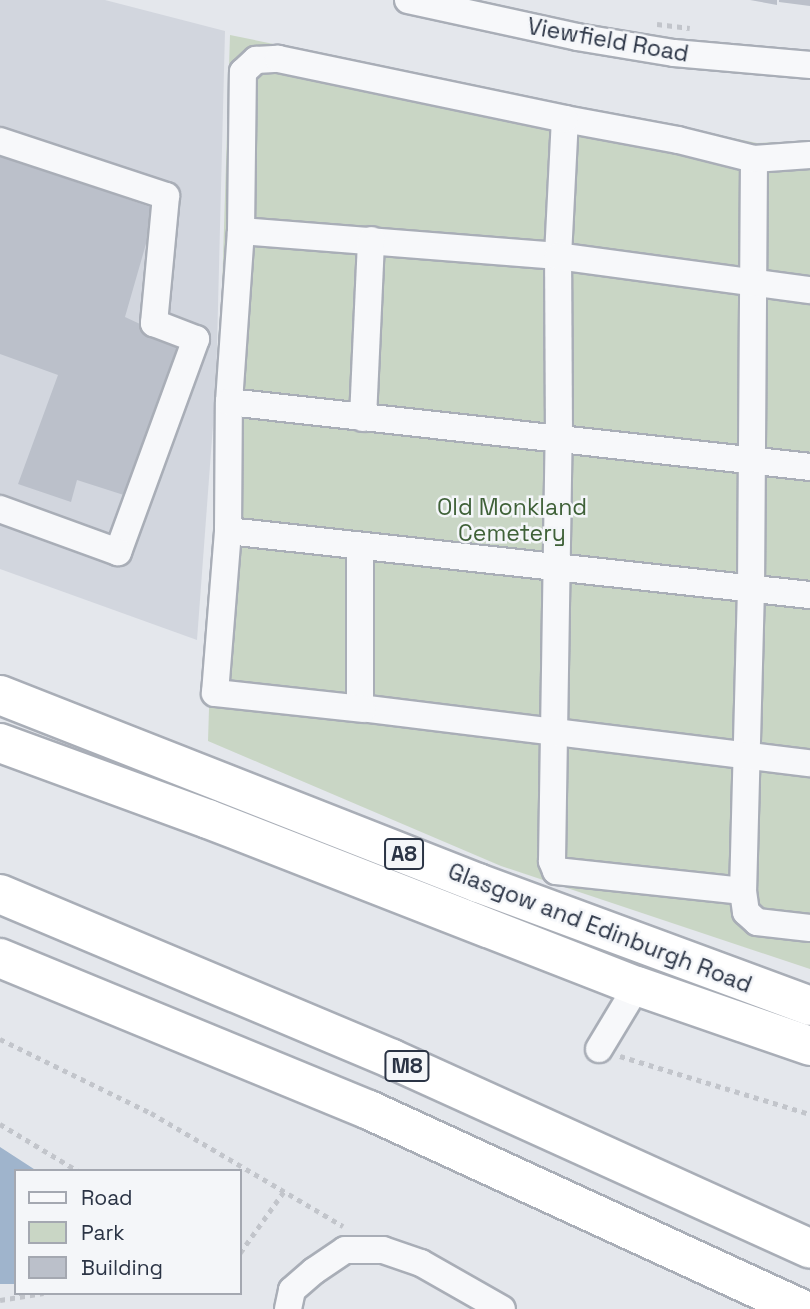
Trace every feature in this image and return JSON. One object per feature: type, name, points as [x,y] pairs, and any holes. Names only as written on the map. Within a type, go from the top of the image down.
[{"type":"highway","name":"Glasgow and Edinburgh Road","points":[[0,695],[478,883],[810,1006]]},
{"type":"highway","name":"Glasgow and Edinburgh Road","points":[[0,743],[208,819],[637,986],[810,1046]]},
{"type":"highway","name":"M8","points":[[0,894],[392,1059],[810,1249]]},
{"type":"highway","name":"M8","points":[[0,958],[369,1110],[801,1309]]},
{"type":"street","name":"Viewfield Road","points":[[408,0],[577,37],[662,51],[810,65]]},
{"type":"street","points":[[810,155],[754,159],[678,140],[278,59],[256,60],[243,72],[241,231],[229,402],[228,531],[215,693],[810,763]]},
{"type":"street","points":[[565,119],[558,256],[559,438],[552,861],[556,871],[743,891]]},
{"type":"street","points":[[0,141],[166,196],[154,323],[196,339],[118,552],[0,509]]},
{"type":"street","points":[[754,159],[751,587],[743,891],[746,912],[757,922],[810,929]]},
{"type":"street","points":[[241,231],[558,256],[810,290]]},
{"type":"street","points":[[363,418],[371,240]]},
{"type":"street","points":[[229,402],[810,467]]},
{"type":"street","points":[[228,531],[810,595]]},
{"type":"street","points":[[360,546],[360,708],[363,709]]},
{"type":"street","points":[[599,1049],[637,986]]},
{"type":"street","points":[[288,1309],[292,1290],[314,1271],[345,1251],[383,1250],[421,1263],[502,1309]]},
{"type":"path","points":[[643,22],[698,29]]},
{"type":"path","points":[[0,1039],[151,1113],[383,1250]]},
{"type":"path","points":[[599,1049],[810,1114]]},
{"type":"path","points":[[0,1124],[75,1169]]},
{"type":"path","points":[[242,1251],[284,1191]]},
{"type":"path","points":[[0,1300],[31,1295]]},
{"type":"shaded area","points":[[0,0],[105,0],[225,31],[216,385],[197,640],[0,569]]},
{"type":"green space","name":"Old Monkland Cemetery","points":[[230,35],[757,143],[810,141],[810,969],[501,866],[208,741]]},
{"type":"water","points":[[0,1147],[34,1169],[14,1169],[14,1284],[0,1284]]},
{"type":"building","points":[[750,0],[777,0],[777,5]]},
{"type":"building","points":[[810,0],[810,6],[779,2]]},
{"type":"building","points":[[0,155],[156,209],[125,317],[183,344],[130,497],[77,480],[71,502],[18,484],[58,375],[0,354]]}]
